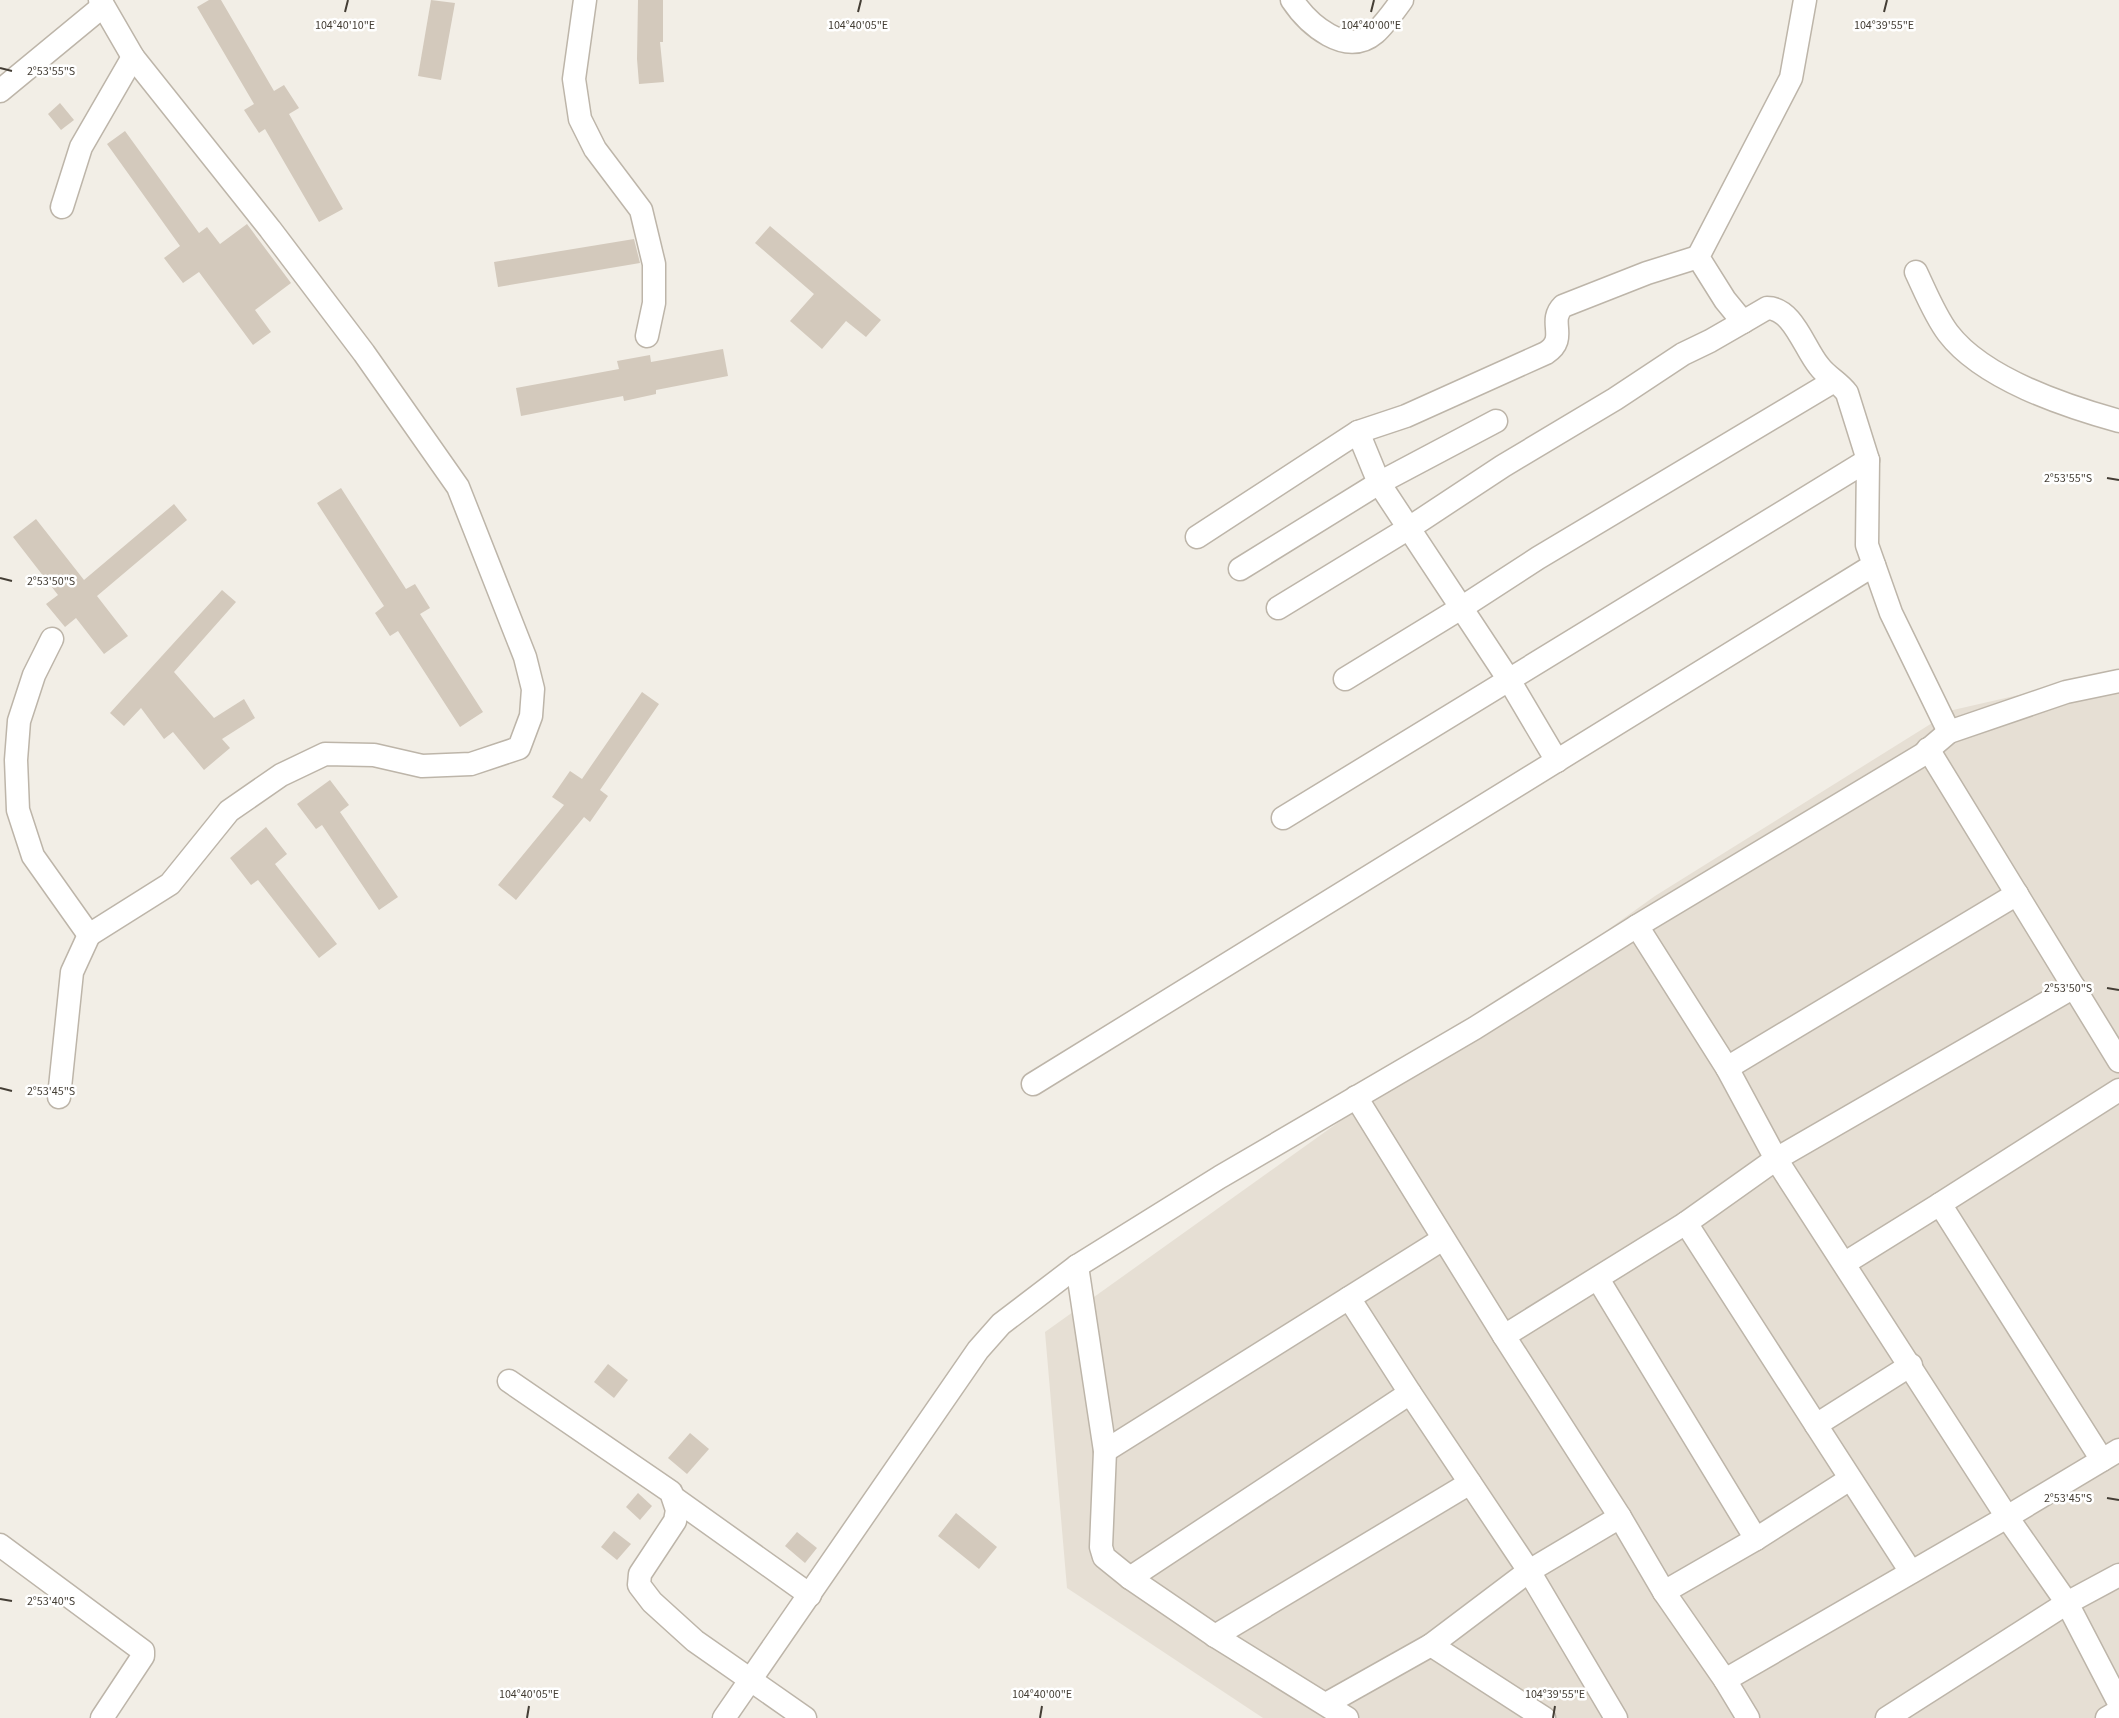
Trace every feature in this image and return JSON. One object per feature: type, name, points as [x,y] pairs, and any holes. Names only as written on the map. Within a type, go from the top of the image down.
[{"type":"street","points":[[585,0],[574,79],[580,119],[596,149],[641,210],[654,264],[654,302],[647,336]]},
{"type":"street","points":[[1292,0],[1325,34],[1359,41],[1374,33],[1402,0]]},
{"type":"street","points":[[1197,537],[1358,432],[1406,416],[1546,353],[1552,349],[1558,339],[1555,322],[1563,306],[1646,273],[1698,257],[1791,78],[1805,0]]},
{"type":"street","points":[[0,92],[102,3],[133,57],[282,244],[364,353],[458,487],[525,657],[533,689],[531,716],[519,748],[507,753],[471,764],[422,766],[374,755],[325,754],[281,775],[229,811],[170,884],[89,935],[72,972],[59,1097]]},
{"type":"street","points":[[62,207],[81,147],[133,57]]},
{"type":"street","points":[[1698,257],[1725,300],[1743,322]]},
{"type":"street","points":[[1916,272],[1947,332],[1973,358],[2016,384],[2090,413],[2119,421]]},
{"type":"street","points":[[1278,608],[1409,528],[1503,466],[1615,399],[1683,354],[1710,342],[1767,308],[1781,310],[1791,321],[1819,367],[1841,385],[1847,393],[1868,460],[1867,545],[1891,613],[1948,732]]},
{"type":"street","points":[[1345,679],[1538,558],[1834,381]]},
{"type":"street","points":[[1240,569],[1379,483],[1496,421]]},
{"type":"street","points":[[1358,432],[1379,483],[1509,680],[1557,760]]},
{"type":"street","points":[[1282,818],[1868,460]]},
{"type":"street","points":[[1033,1084],[1874,565]]},
{"type":"street","points":[[52,639],[34,674],[19,721],[16,760],[18,810],[33,856],[89,935]]},
{"type":"street","points":[[724,1718],[978,1350],[1001,1324],[1077,1266],[1220,1177],[1475,1028],[1637,926],[1922,755],[1948,732],[2066,692],[2119,681]]},
{"type":"street","points":[[1928,749],[2119,1060]]},
{"type":"street","points":[[1727,1068],[2017,894]]},
{"type":"street","points":[[1637,926],[1727,1068],[1776,1160],[1845,1263],[2008,1517],[2067,1603],[2119,1702]]},
{"type":"street","points":[[1504,1336],[1686,1223],[1776,1160],[2074,987]]},
{"type":"street","points":[[1845,1263],[2119,1090]]},
{"type":"street","points":[[1356,1097],[1442,1239],[1620,1517],[1664,1592],[1726,1680],[1748,1718]]},
{"type":"street","points":[[1726,1680],[2008,1517],[2110,1455],[1940,1204]]},
{"type":"street","points":[[1686,1223],[1911,1572]]},
{"type":"street","points":[[1105,1451],[1442,1239]]},
{"type":"street","points":[[1077,1266],[1105,1451],[1102,1551],[1104,1557],[1130,1578],[1215,1636],[1347,1718]]},
{"type":"street","points":[[1598,1279],[1756,1539]]},
{"type":"street","points":[[1350,1298],[1410,1393],[1529,1571],[1616,1718]]},
{"type":"street","points":[[1816,1425],[1911,1365]]},
{"type":"street","points":[[509,1381],[671,1492],[677,1510],[675,1521],[640,1574],[639,1584],[652,1602],[695,1641],[805,1718]]},
{"type":"street","points":[[1130,1578],[1410,1393]]},
{"type":"street","points":[[1664,1592],[1756,1539],[1850,1480]]},
{"type":"street","points":[[1215,1636],[1470,1483]]},
{"type":"street","points":[[674,1498],[810,1595]]},
{"type":"street","points":[[1326,1704],[1431,1645],[1529,1571],[1620,1517]]},
{"type":"street","points":[[0,1545],[143,1651],[144,1656],[102,1718]]},
{"type":"street","points":[[1886,1718],[2067,1603],[2119,1575]]},
{"type":"street","points":[[1431,1645],[1544,1718]]},
{"type":"street","points":[[2107,1718],[2119,1711]]},
{"type":"shaded area","points":[[2119,672],[2119,1718],[1263,1718],[1067,1588],[1045,1332],[1655,896],[1953,710]]},
{"type":"building","points":[[209,0],[221,0],[274,91],[284,85],[299,108],[289,114],[343,209],[319,222],[265,129],[259,133],[244,110],[254,104],[197,7]]},
{"type":"building","points":[[431,0],[455,3],[441,80],[418,76]]},
{"type":"building","points":[[638,0],[663,0],[663,42],[660,42],[664,82],[639,84],[637,59]]},
{"type":"building","points":[[60,103],[74,120],[61,130],[48,114]]},
{"type":"building","points":[[125,131],[199,233],[207,227],[220,244],[247,224],[291,283],[255,310],[271,332],[253,345],[199,272],[183,283],[164,258],[180,246],[107,144]]},
{"type":"building","points":[[770,226],[881,320],[866,337],[846,321],[822,349],[790,321],[814,294],[755,243]]},
{"type":"building","points":[[634,239],[640,263],[498,287],[494,262]]},
{"type":"building","points":[[723,349],[728,376],[656,390],[656,394],[624,401],[623,396],[521,416],[516,388],[619,369],[617,361],[650,355],[651,362]]},
{"type":"building","points":[[341,488],[406,589],[415,584],[430,608],[420,614],[483,712],[460,727],[398,631],[390,636],[375,613],[384,606],[317,503]]},
{"type":"building","points":[[174,504],[187,520],[97,596],[128,636],[104,654],[76,618],[65,627],[46,604],[58,595],[13,537],[36,519],[84,580]]},
{"type":"building","points":[[222,590],[236,602],[174,672],[214,718],[244,699],[255,718],[222,739],[230,748],[204,770],[173,732],[164,739],[141,708],[124,726],[110,713]]},
{"type":"building","points":[[642,692],[659,704],[600,790],[608,796],[590,822],[584,817],[516,900],[498,885],[564,805],[552,797],[570,771],[582,779]]},
{"type":"building","points":[[330,780],[349,805],[340,812],[398,897],[379,910],[322,825],[316,829],[297,804]]},
{"type":"building","points":[[266,827],[287,854],[275,864],[337,944],[319,958],[258,880],[251,885],[230,858]]},
{"type":"building","points":[[608,1364],[628,1380],[614,1398],[594,1382]]},
{"type":"building","points":[[690,1433],[709,1449],[687,1474],[668,1458]]},
{"type":"building","points":[[638,1493],[652,1506],[640,1520],[626,1507]]},
{"type":"building","points":[[956,1513],[997,1547],[979,1569],[938,1536]]},
{"type":"building","points":[[614,1531],[631,1544],[617,1560],[601,1547]]},
{"type":"building","points":[[797,1532],[817,1548],[805,1563],[785,1546]]}]
